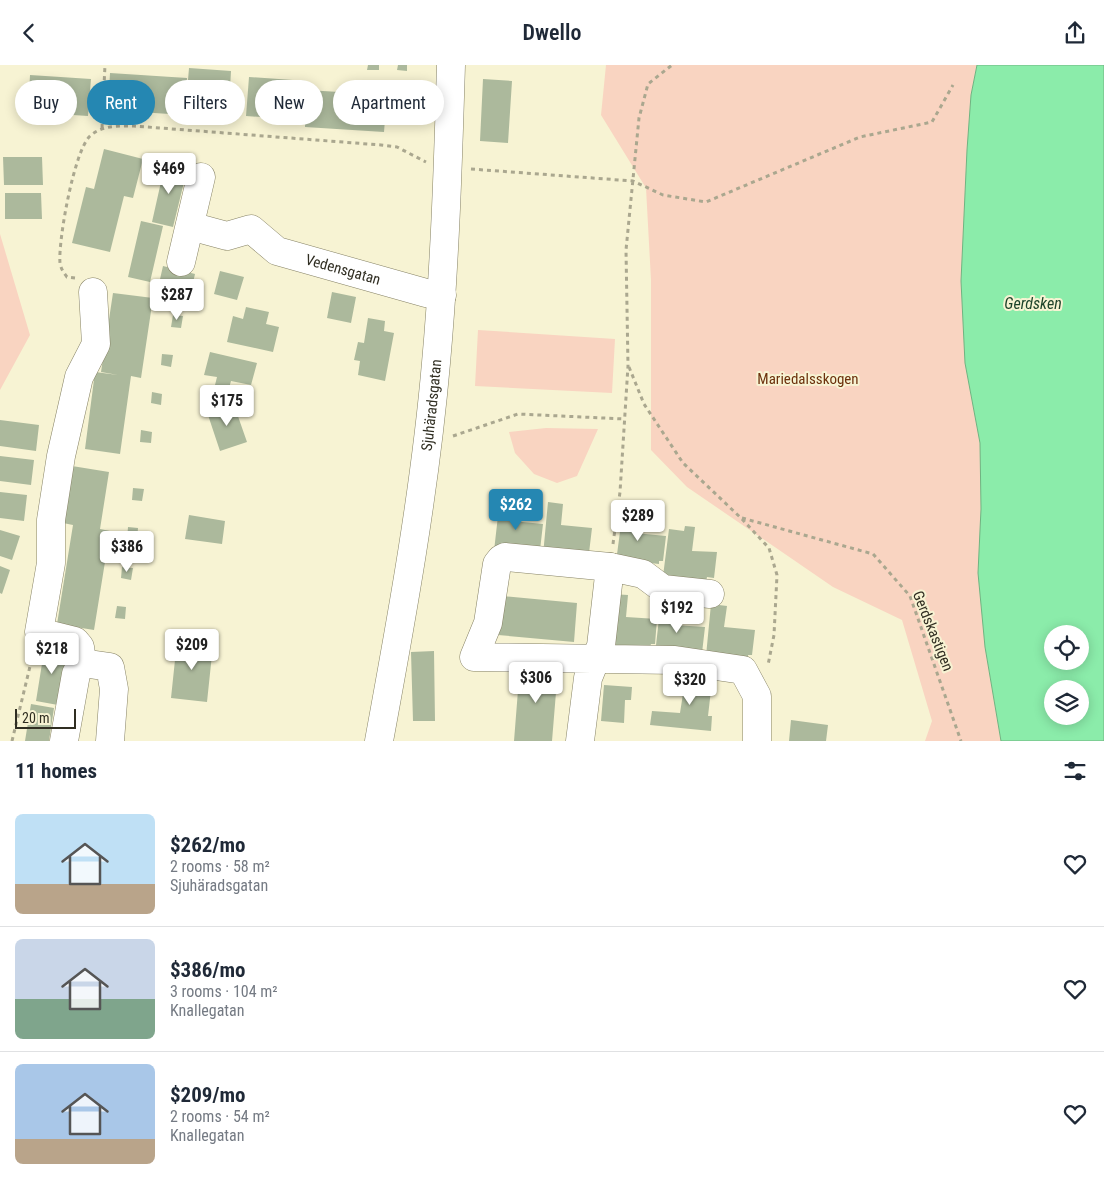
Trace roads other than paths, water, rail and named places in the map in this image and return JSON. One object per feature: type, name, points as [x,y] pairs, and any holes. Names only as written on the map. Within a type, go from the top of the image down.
[{"type":"street","name":"Sjuhäradsgatan","points":[[378,741],[412,557],[436,365],[442,295],[451,65]]},
{"type":"street","points":[[181,262],[201,177]]},
{"type":"street","name":"Vedensgatan","points":[[190,226],[227,236],[252,229],[277,251],[426,293],[442,295]]},
{"type":"street","points":[[64,741],[76,674],[82,663],[80,647],[75,641],[39,632],[51,563],[50,520],[61,456],[79,377],[96,344],[93,292]]},
{"type":"street","points":[[710,594],[663,589],[643,573],[610,567],[506,557],[497,564],[488,623],[474,657],[675,660],[743,670],[757,696],[757,741]]},
{"type":"street","points":[[580,741],[588,678],[601,646],[610,567]]},
{"type":"street","points":[[82,663],[110,667],[114,689],[110,741]]},
{"type":"water","name":"Gerdsken","points":[[977,65],[1104,65],[1104,741],[1001,741],[985,647],[978,573],[981,509],[980,443],[965,363],[961,281],[971,95]]},
{"type":"park label","name":"Mariedalsskogen","points":[[808,379]]}]
